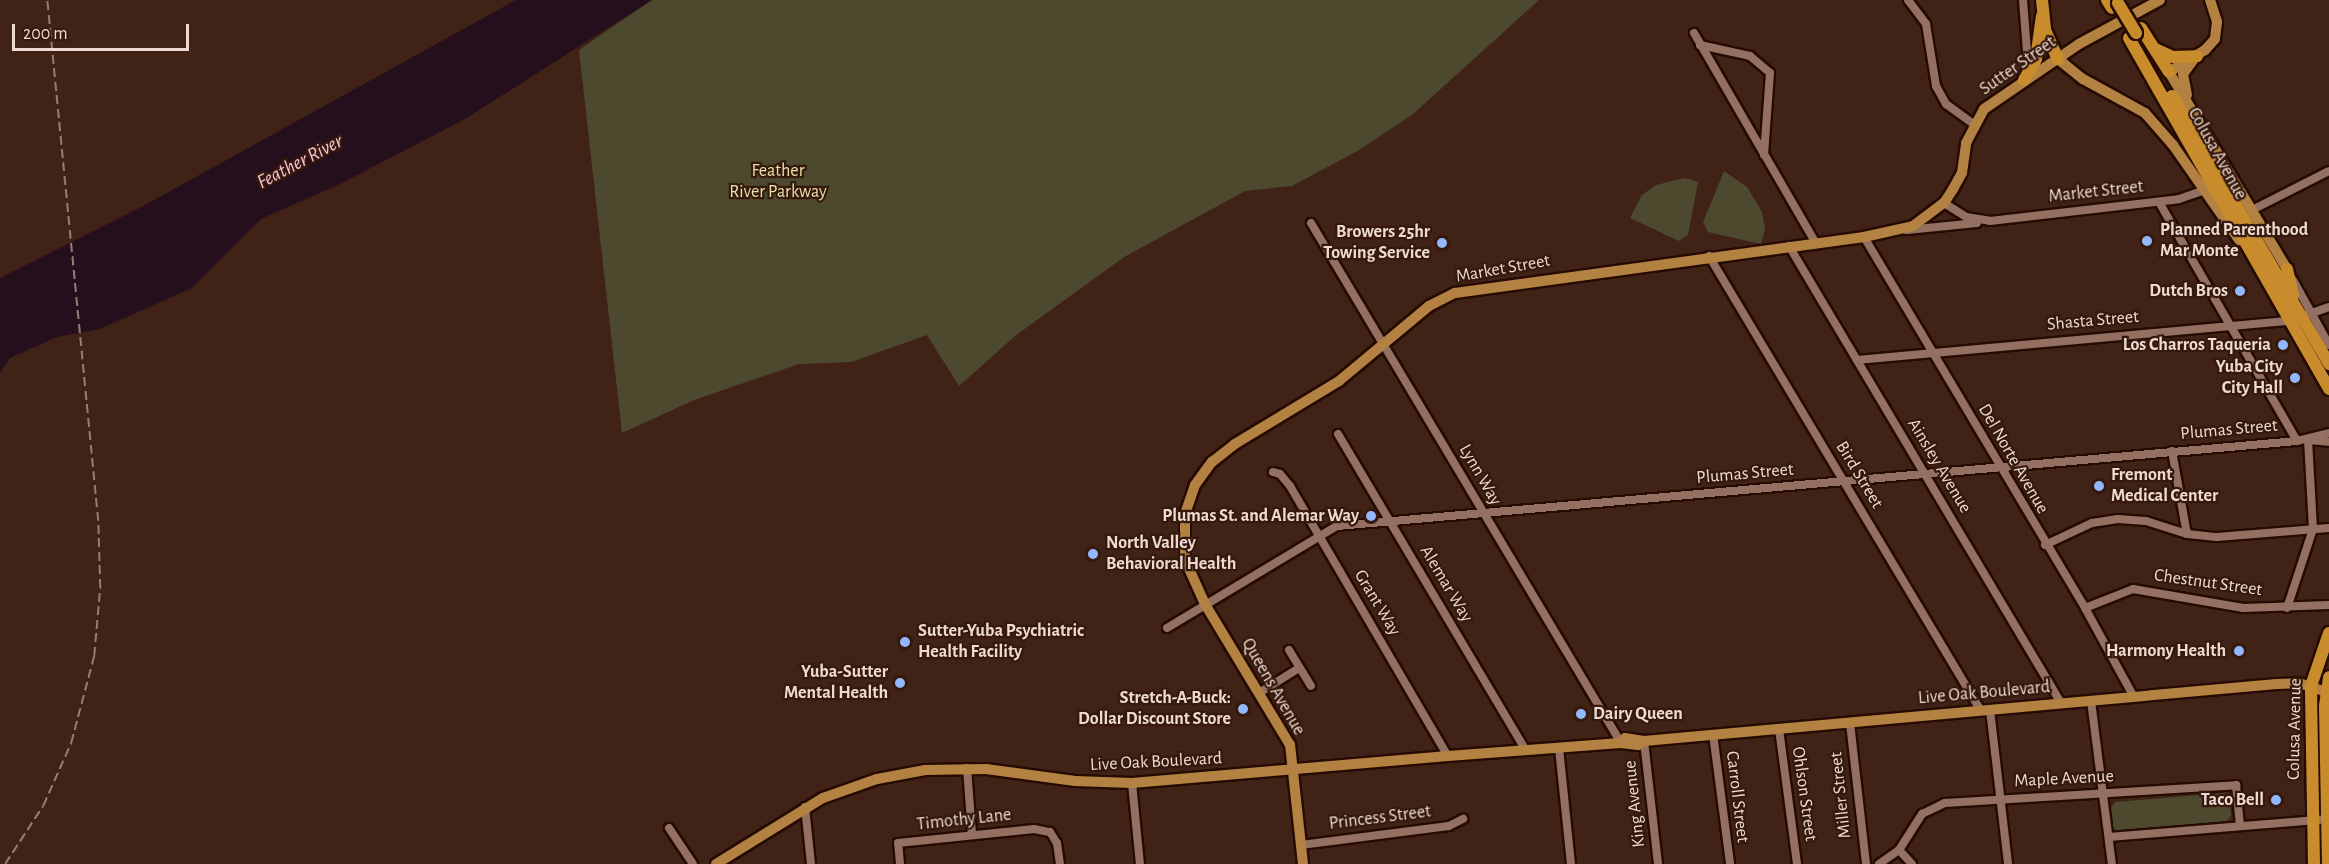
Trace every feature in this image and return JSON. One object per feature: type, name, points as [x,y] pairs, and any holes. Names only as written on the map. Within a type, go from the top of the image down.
[{"type":"highway","points":[[2024,80],[2036,58],[2042,0]]},
{"type":"highway","name":"Colusa Avenue","points":[[2115,2],[2293,303],[2307,317],[2329,364]]},
{"type":"highway","points":[[2042,16],[2058,59]]},
{"type":"highway","points":[[2135,33],[2154,49],[2169,72]]},
{"type":"highway","name":"Colusa Avenue","points":[[2135,33],[2250,254],[2329,389]]},
{"type":"highway","points":[[2154,49],[2173,57],[2197,56]]},
{"type":"highway","points":[[2287,269],[2293,303]]},
{"type":"highway","name":"Colusa Avenue","points":[[2314,864],[2311,686],[2329,633]]},
{"type":"highway","name":"Colusa Avenue","points":[[2328,864],[2329,677]]},
{"type":"main road","name":"Sutter Street","points":[[1944,203],[1962,173],[1974,124],[1997,98],[2058,59],[2160,0]]},
{"type":"main road","points":[[2169,72],[2211,45],[2217,31],[2210,0]]},
{"type":"main road","points":[[2190,107],[2183,74],[2197,56]]},
{"type":"main road","points":[[2058,59],[2083,79],[2145,113],[2205,190],[2250,254]]},
{"type":"main road","name":"Colusa Avenue","points":[[2169,72],[2287,269]]},
{"type":"main road","name":"Market Street","points":[[1205,604],[1189,572],[1182,537],[1190,498],[1202,474],[1223,452],[1339,381],[1383,342],[1434,303],[1466,290],[1897,231],[1928,218],[1944,203]]},
{"type":"main road","name":"Queens Avenue","points":[[1205,604],[1290,745],[1303,864]]},
{"type":"main road","name":"Live Oak Boulevard","points":[[716,864],[805,807],[877,779],[925,770],[967,768],[1090,783],[1132,783],[1621,743],[1625,738],[1644,741],[2291,683],[2311,686],[2328,693]]},
{"type":"street","points":[[1908,0],[1926,24],[1936,86],[1946,104],[1974,124]]},
{"type":"street","points":[[2024,0],[2027,52]]},
{"type":"street","points":[[1694,33],[1815,242]]},
{"type":"street","points":[[1700,45],[1750,56],[1770,74],[1764,155]]},
{"type":"street","points":[[2252,210],[2329,171]]},
{"type":"street","name":"Market Street","points":[[1897,231],[2159,202],[2205,190]]},
{"type":"street","points":[[2159,202],[2297,441]]},
{"type":"street","name":"Market Street","points":[[1944,203],[1966,217],[1990,221]]},
{"type":"street","name":"Lynn Way","points":[[1311,223],[1621,743]]},
{"type":"street","name":"Del Norte Avenue","points":[[1864,237],[2045,546],[2085,608],[2134,698]]},
{"type":"street","name":"Ainsley Avenue","points":[[1789,246],[2061,703]]},
{"type":"street","name":"Bird Street","points":[[1709,256],[1844,482],[1985,710],[2000,798],[2008,864]]},
{"type":"street","name":"Colusa Avenue","points":[[2287,269],[2307,317],[2329,345]]},
{"type":"street","name":"Shasta Street","points":[[1857,360],[1932,351],[2289,321],[2307,317],[2329,307]]},
{"type":"street","name":"Plumas Street","points":[[2308,440],[2329,433]]},
{"type":"street","name":"Alemar Way","points":[[1338,434],[1526,750]]},
{"type":"street","points":[[2287,608],[2313,529],[2308,440]]},
{"type":"street","name":"Plumas Street","points":[[1167,628],[1337,526],[1926,476],[2172,451],[2308,440],[2329,442]]},
{"type":"street","points":[[2172,451],[2187,534]]},
{"type":"street","name":"Grant Way","points":[[1273,472],[1280,474],[1290,486],[1449,756]]},
{"type":"street","points":[[2045,546],[2092,523],[2118,519],[2146,521],[2187,534],[2217,537],[2329,528]]},
{"type":"street","name":"Chestnut Street","points":[[2085,608],[2133,589],[2243,608],[2329,605]]},
{"type":"street","points":[[1289,650],[1311,686]]},
{"type":"street","points":[[1259,693],[1299,668]]},
{"type":"street","points":[[2091,701],[2112,864]]},
{"type":"street","name":"Miller Street","points":[[1850,723],[1866,864]]},
{"type":"street","name":"Ohlson Street","points":[[1779,729],[1797,864]]},
{"type":"street","name":"Carroll Street","points":[[1713,734],[1730,864]]},
{"type":"street","name":"King Avenue","points":[[1644,741],[1658,864]]},
{"type":"street","points":[[1559,748],[1571,864]]},
{"type":"street","points":[[967,768],[972,835]]},
{"type":"street","points":[[1132,783],[1140,864]]},
{"type":"street","name":"Maple Avenue","points":[[1879,864],[1899,850],[1913,825],[1932,807],[2000,798],[2236,785],[2240,826]]},
{"type":"street","points":[[805,807],[811,864]]},
{"type":"street","name":"Princess Street","points":[[1300,845],[1449,826],[1463,819]]},
{"type":"street","points":[[2109,837],[2328,819]]},
{"type":"street","points":[[669,828],[693,864]]},
{"type":"street","name":"Timothy Lane","points":[[900,864],[898,843],[1034,829],[1050,832],[1058,843],[1060,864]]},
{"type":"street","points":[[1899,850],[1912,864]]},
{"type":"green space","name":"Feather River Parkway","points":[[652,0],[1539,0],[1413,114],[1359,150],[1292,186],[1245,191],[1124,257],[1015,336],[959,386],[927,335],[851,362],[799,364],[694,400],[622,433],[579,50]]},
{"type":"green space","points":[[1724,171],[1747,187],[1762,212],[1765,229],[1761,244],[1708,232],[1703,222]]},
{"type":"green space","points":[[1685,178],[1698,182],[1688,235],[1679,241],[1630,218],[1642,195],[1656,185]]},
{"type":"green space","points":[[2224,793],[2229,798],[2231,816],[2226,822],[2117,832],[2112,826],[2110,809],[2115,802]]},
{"type":"water","name":"Feather River","points":[[516,0],[652,0],[465,119],[340,184],[261,219],[192,288],[100,329],[57,337],[10,358],[0,373],[0,278],[145,205]]},
{"type":"railway","points":[[5,864],[43,806],[71,743],[94,656],[100,588],[98,521],[47,0]]},
{"type":"place","name":"Planned Parenthood Mar Monte","points":[[2147,241]]},
{"type":"place","name":"Browers 25hr Towing Service","points":[[1442,243]]},
{"type":"place","name":"Dutch Bros","points":[[2240,291]]},
{"type":"place","name":"Los Charros Taqueria","points":[[2283,345]]},
{"type":"place","name":"Yuba City City Hall","points":[[2295,378]]},
{"type":"place","name":"Fremont Medical Center","points":[[2099,486]]},
{"type":"place","name":"Plumas St. and Alemar Way","points":[[1371,516]]},
{"type":"place","name":"North Valley Behavioral Health","points":[[1093,554]]},
{"type":"place","name":"Sutter-Yuba Psychiatric Health Facility","points":[[905,642]]},
{"type":"place","name":"Harmony Health","points":[[2239,651]]},
{"type":"place","name":"Yuba-Sutter Mental Health","points":[[900,683]]},
{"type":"place","name":"Stretch-A-Buck: Dollar Discount Store","points":[[1243,709]]},
{"type":"place","name":"Dairy Queen","points":[[1581,714]]},
{"type":"place","name":"Taco Bell","points":[[2276,800]]}]
